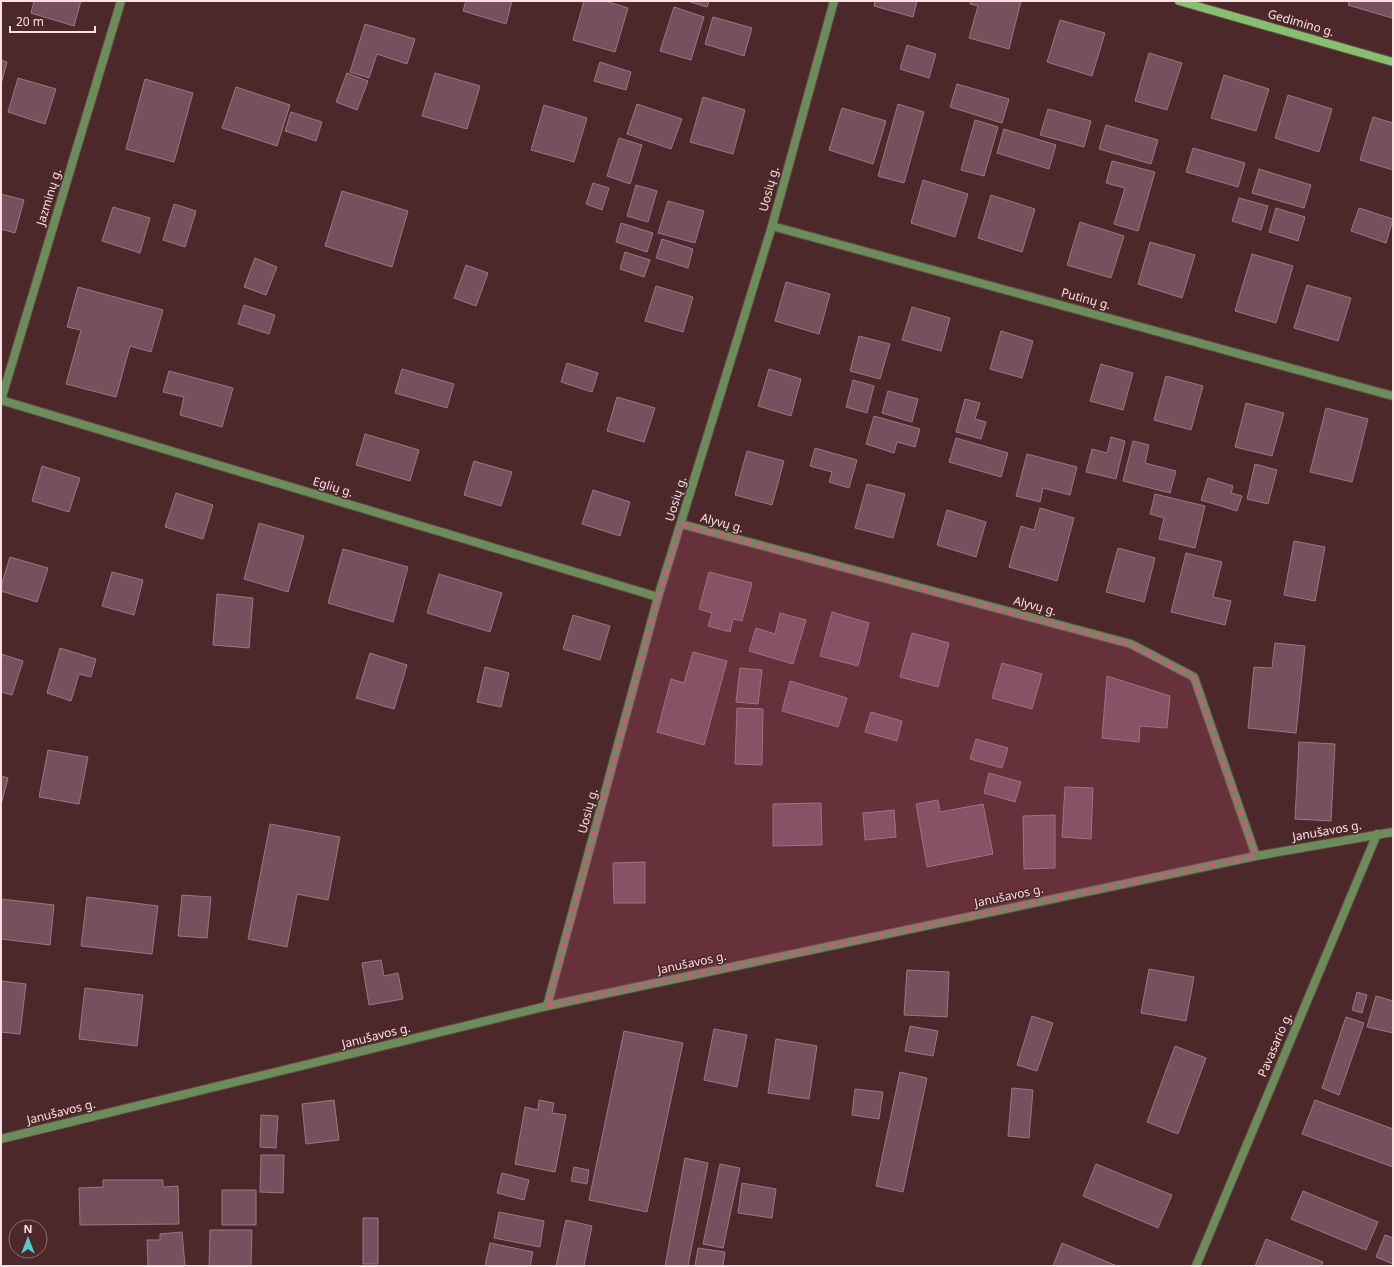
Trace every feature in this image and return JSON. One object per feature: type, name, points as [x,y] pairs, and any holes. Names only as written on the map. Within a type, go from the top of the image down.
[{"type":"main road","name":"Gedimino g.","points":[[1179,1],[1393,62]]},
{"type":"street","name":"Jazminų g.","points":[[1,400],[121,1]]},
{"type":"street","name":"Uosių g.","points":[[547,1006],[658,597],[772,226],[834,1]]},
{"type":"street","name":"Putinų g.","points":[[772,226],[1393,396]]},
{"type":"street","name":"Eglių g.","points":[[1,400],[658,597]]},
{"type":"street","name":"Alyvų g.","points":[[681,524],[1132,644],[1194,677],[1256,856]]},
{"type":"street","name":"Janušavos g.","points":[[1,1139],[547,1006],[1256,856],[1393,832]]},
{"type":"street","name":"Pavasario g.","points":[[1196,1266],[1377,834]]},
{"type":"highlighted area","points":[[681,524],[1131,644],[1194,677],[1256,856],[547,1006],[658,597]]},
{"type":"building","points":[[34,1],[81,1],[74,26],[31,13]]},
{"type":"building","points":[[466,1],[512,1],[506,24],[463,11]]},
{"type":"building","points":[[584,1],[605,1],[628,8],[615,52],[573,40]]},
{"type":"building","points":[[687,1],[709,1],[707,7]]},
{"type":"building","points":[[875,1],[917,1],[913,17],[874,6]]},
{"type":"building","points":[[971,1],[1021,1],[1009,49],[969,38],[978,6],[970,4]]},
{"type":"building","points":[[1349,1],[1393,1],[1392,18],[1348,5]]},
{"type":"building","points":[[674,7],[704,17],[691,60],[660,51]]},
{"type":"building","points":[[713,17],[752,28],[744,56],[705,44]]},
{"type":"building","points":[[1060,20],[1105,33],[1092,76],[1047,62]]},
{"type":"building","points":[[365,24],[415,39],[407,64],[377,54],[369,78],[350,72]]},
{"type":"building","points":[[907,45],[936,54],[929,78],[900,69]]},
{"type":"building","points":[[1149,53],[1182,63],[1167,110],[1135,101]]},
{"type":"building","points":[[1,60],[7,62],[2,81],[1,81]]},
{"type":"building","points":[[600,62],[631,72],[626,90],[594,81]]},
{"type":"building","points":[[347,73],[368,81],[357,110],[336,102]]},
{"type":"building","points":[[435,73],[480,86],[467,129],[422,116]]},
{"type":"building","points":[[1224,75],[1269,89],[1256,131],[1211,118]]},
{"type":"building","points":[[18,78],[56,89],[45,124],[8,112]]},
{"type":"building","points":[[145,79],[193,93],[174,162],[126,149]]},
{"type":"building","points":[[957,84],[1009,99],[1002,123],[950,107]]},
{"type":"building","points":[[236,87],[290,105],[277,146],[222,128]]},
{"type":"building","points":[[1288,95],[1332,109],[1319,152],[1275,138]]},
{"type":"building","points":[[703,97],[745,110],[733,154],[690,142]]},
{"type":"building","points":[[637,104],[682,119],[671,149],[627,134]]},
{"type":"building","points":[[898,104],[924,112],[904,183],[878,176]]},
{"type":"building","points":[[544,105],[587,118],[574,162],[531,150]]},
{"type":"building","points":[[842,108],[886,121],[873,164],[829,150]]},
{"type":"building","points":[[1048,109],[1091,121],[1084,147],[1040,135]]},
{"type":"building","points":[[291,112],[322,122],[316,141],[285,131]]},
{"type":"building","points":[[1373,117],[1393,123],[1393,170],[1360,160]]},
{"type":"building","points":[[975,120],[998,127],[984,176],[961,170]]},
{"type":"building","points":[[1106,125],[1158,140],[1151,164],[1099,149]]},
{"type":"building","points":[[1004,129],[1056,145],[1049,169],[997,153]]},
{"type":"building","points":[[619,138],[642,145],[630,184],[607,176]]},
{"type":"building","points":[[1193,148],[1245,163],[1238,187],[1186,172]]},
{"type":"building","points":[[1112,161],[1155,172],[1138,231],[1114,224],[1125,188],[1106,183]]},
{"type":"building","points":[[1259,169],[1311,185],[1304,208],[1252,193]]},
{"type":"building","points":[[923,180],[968,194],[955,237],[911,223]]},
{"type":"building","points":[[593,183],[609,188],[602,210],[586,204]]},
{"type":"building","points":[[636,185],[657,191],[648,222],[627,216]]},
{"type":"building","points":[[342,191],[408,211],[392,267],[325,246]]},
{"type":"building","points":[[1,194],[24,200],[15,233],[1,229]]},
{"type":"building","points":[[991,195],[1035,209],[1022,252],[978,238]]},
{"type":"building","points":[[1239,198],[1268,206],[1261,230],[1232,221]]},
{"type":"building","points":[[668,201],[704,211],[695,243],[658,233]]},
{"type":"building","points":[[174,204],[196,211],[185,247],[163,240]]},
{"type":"building","points":[[113,207],[150,218],[140,253],[102,241]]},
{"type":"building","points":[[1276,208],[1305,217],[1298,241],[1269,232]]},
{"type":"building","points":[[1359,208],[1393,219],[1386,243],[1351,231]]},
{"type":"building","points":[[1080,222],[1124,236],[1111,278],[1067,265]]},
{"type":"building","points":[[621,223],[653,233],[647,252],[616,242]]},
{"type":"building","points":[[662,239],[693,249],[688,268],[656,258]]},
{"type":"building","points":[[1150,242],[1195,255],[1182,298],[1138,284]]},
{"type":"building","points":[[625,252],[650,260],[644,277],[620,269]]},
{"type":"building","points":[[1252,254],[1293,266],[1276,323],[1235,311]]},
{"type":"building","points":[[255,258],[277,267],[266,295],[244,287]]},
{"type":"building","points":[[466,265],[488,273],[476,306],[454,298]]},
{"type":"building","points":[[786,282],[830,294],[819,334],[775,321]]},
{"type":"building","points":[[1307,285],[1351,298],[1338,341],[1294,328]]},
{"type":"building","points":[[656,286],[693,297],[683,332],[645,321]]},
{"type":"building","points":[[78,287],[163,310],[151,352],[130,346],[116,397],[66,384],[81,330],[67,327]]},
{"type":"building","points":[[244,305],[275,315],[269,334],[238,324]]},
{"type":"building","points":[[912,307],[950,318],[941,351],[902,340]]},
{"type":"building","points":[[1001,331],[1033,341],[1022,378],[990,369]]},
{"type":"building","points":[[859,336],[890,344],[880,379],[850,371]]},
{"type":"building","points":[[567,363],[598,373],[592,392],[561,382]]},
{"type":"building","points":[[1101,364],[1133,373],[1123,410],[1090,401]]},
{"type":"building","points":[[402,369],[454,384],[447,408],[395,393]]},
{"type":"building","points":[[769,369],[801,379],[791,416],[758,406]]},
{"type":"building","points":[[169,371],[233,388],[222,427],[180,415],[184,397],[163,392]]},
{"type":"building","points":[[1166,376],[1203,386],[1191,430],[1154,420]]},
{"type":"building","points":[[853,380],[874,386],[867,413],[846,407]]},
{"type":"building","points":[[888,391],[918,399],[912,422],[882,413]]},
{"type":"building","points":[[617,397],[655,408],[644,442],[607,431]]},
{"type":"building","points":[[965,399],[980,403],[975,419],[986,422],[981,439],[956,432]]},
{"type":"building","points":[[1246,403],[1284,413],[1272,456],[1235,447]]},
{"type":"building","points":[[1326,408],[1368,419],[1352,482],[1310,472]]},
{"type":"building","points":[[874,416],[920,429],[915,447],[897,442],[894,453],[866,444]]},
{"type":"building","points":[[365,434],[419,450],[410,481],[356,465]]},
{"type":"building","points":[[1111,437],[1125,441],[1116,479],[1086,472],[1092,449],[1107,453]]},
{"type":"building","points":[[956,438],[1008,453],[1001,477],[949,462]]},
{"type":"building","points":[[1133,441],[1149,445],[1145,463],[1176,471],[1170,493],[1123,481]]},
{"type":"building","points":[[815,448],[857,460],[849,488],[829,482],[832,472],[810,466]]},
{"type":"building","points":[[747,451],[784,461],[772,505],[735,495]]},
{"type":"building","points":[[1027,454],[1077,467],[1070,495],[1043,488],[1040,502],[1016,496]]},
{"type":"building","points":[[474,461],[512,472],[501,506],[464,495]]},
{"type":"building","points":[[1255,464],[1277,470],[1268,504],[1247,499]]},
{"type":"building","points":[[42,466],[80,478],[69,512],[32,501]]},
{"type":"building","points":[[1208,478],[1233,486],[1231,493],[1242,496],[1237,511],[1201,500]]},
{"type":"building","points":[[867,484],[905,494],[893,538],[855,528]]},
{"type":"building","points":[[593,490],[630,502],[620,536],[582,524]]},
{"type":"building","points":[[176,493],[213,505],[203,539],[165,527]]},
{"type":"building","points":[[1155,494],[1205,506],[1195,548],[1159,539],[1164,518],[1150,514]]},
{"type":"building","points":[[1040,508],[1074,518],[1057,581],[1009,567],[1021,526],[1034,530]]},
{"type":"building","points":[[947,510],[986,522],[976,557],[937,545]]},
{"type":"building","points":[[259,523],[304,536],[288,592],[244,579]]},
{"type":"building","points":[[1294,541],[1325,547],[1315,601],[1284,595]]},
{"type":"building","points":[[1118,548],[1155,558],[1144,602],[1106,592]]},
{"type":"building","points":[[343,549],[408,567],[393,622],[328,603]]},
{"type":"building","points":[[1186,553],[1222,562],[1213,597],[1231,601],[1225,625],[1171,612]]},
{"type":"building","points":[[10,557],[48,568],[37,602],[1,591],[1,586]]},
{"type":"building","points":[[112,572],[143,580],[134,615],[102,606]]},
{"type":"building","points":[[709,572],[752,583],[742,621],[733,619],[730,632],[708,626],[712,613],[699,609]]},
{"type":"building","points":[[439,574],[502,593],[490,632],[427,613]]},
{"type":"building","points":[[217,594],[253,598],[249,648],[213,645]]},
{"type":"building","points":[[832,612],[869,623],[858,666],[820,656]]},
{"type":"building","points":[[780,613],[806,620],[793,664],[749,651],[756,628],[775,634]]},
{"type":"building","points":[[573,615],[610,626],[600,660],[563,649]]},
{"type":"building","points":[[912,633],[949,643],[938,687],[900,677]]},
{"type":"building","points":[[1275,643],[1305,646],[1296,733],[1248,728],[1254,667],[1272,668]]},
{"type":"building","points":[[60,648],[96,659],[91,677],[79,674],[71,701],[47,693]]},
{"type":"building","points":[[693,652],[727,661],[704,745],[657,732],[671,679],[684,683]]},
{"type":"building","points":[[370,653],[407,665],[394,709],[356,698]]},
{"type":"building","points":[[1,654],[23,661],[12,695],[1,692]]},
{"type":"building","points":[[1002,663],[1042,674],[1032,709],[992,698]]},
{"type":"building","points":[[485,667],[509,673],[501,707],[477,702]]},
{"type":"building","points":[[740,668],[762,670],[758,704],[736,702]]},
{"type":"building","points":[[1107,676],[1170,696],[1167,728],[1140,726],[1139,742],[1102,738]]},
{"type":"building","points":[[790,681],[847,698],[838,727],[782,711]]},
{"type":"building","points":[[737,708],[763,709],[762,765],[735,764]]},
{"type":"building","points":[[871,712],[902,721],[897,741],[865,732]]},
{"type":"building","points":[[976,739],[1008,748],[1002,768],[970,759]]},
{"type":"building","points":[[1299,742],[1335,744],[1331,821],[1295,819]]},
{"type":"building","points":[[48,750],[88,757],[79,804],[39,797]]},
{"type":"building","points":[[989,773],[1021,782],[1015,802],[984,793]]},
{"type":"building","points":[[1,776],[8,778],[1,805]]},
{"type":"building","points":[[1065,787],[1093,788],[1091,839],[1062,837]]},
{"type":"building","points":[[938,800],[940,812],[983,804],[993,854],[927,867],[916,804]]},
{"type":"building","points":[[821,803],[822,845],[773,846],[773,804]]},
{"type":"building","points":[[894,810],[896,837],[865,840],[863,813]]},
{"type":"building","points":[[1055,815],[1055,868],[1024,869],[1023,816]]},
{"type":"building","points":[[270,824],[340,837],[328,900],[297,894],[287,947],[248,939]]},
{"type":"building","points":[[645,862],[645,903],[614,903],[613,863]]},
{"type":"building","points":[[182,895],[211,897],[207,938],[178,936]]},
{"type":"building","points":[[87,897],[158,906],[152,954],[81,946]]},
{"type":"building","points":[[1,899],[54,905],[50,945],[1,939]]},
{"type":"building","points":[[381,960],[384,976],[398,973],[403,999],[369,1005],[362,963]]},
{"type":"building","points":[[1149,969],[1194,977],[1186,1021],[1141,1013]]},
{"type":"building","points":[[907,970],[949,972],[947,1017],[904,1015]]},
{"type":"building","points":[[1,981],[26,984],[20,1034],[1,1032]]},
{"type":"building","points":[[85,988],[143,995],[137,1046],[79,1039]]},
{"type":"building","points":[[1357,992],[1367,995],[1362,1013],[1352,1010]]},
{"type":"building","points":[[1376,996],[1393,1001],[1393,1033],[1367,1027]]},
{"type":"building","points":[[1032,1016],[1053,1023],[1037,1071],[1017,1065]]},
{"type":"building","points":[[1346,1017],[1364,1023],[1339,1095],[1322,1088]]},
{"type":"building","points":[[910,1026],[938,1031],[933,1056],[905,1051]]},
{"type":"building","points":[[714,1029],[747,1035],[737,1087],[704,1080]]},
{"type":"building","points":[[624,1031],[683,1043],[647,1212],[589,1200]]},
{"type":"building","points":[[776,1039],[817,1046],[809,1099],[768,1093]]},
{"type":"building","points":[[1175,1046],[1206,1058],[1178,1134],[1147,1122]]},
{"type":"building","points":[[900,1072],[927,1078],[903,1192],[876,1186]]},
{"type":"building","points":[[1012,1088],[1033,1090],[1029,1138],[1008,1136]]},
{"type":"building","points":[[855,1089],[883,1092],[879,1119],[852,1115]]},
{"type":"building","points":[[334,1100],[339,1140],[306,1144],[302,1104]]},
{"type":"building","points":[[539,1100],[554,1103],[552,1113],[566,1115],[555,1172],[515,1164],[525,1107],[538,1110]]},
{"type":"building","points":[[1315,1100],[1393,1129],[1393,1167],[1302,1134]]},
{"type":"building","points":[[261,1115],[278,1116],[276,1148],[260,1147]]},
{"type":"building","points":[[261,1155],[284,1155],[283,1193],[260,1192]]},
{"type":"building","points":[[685,1158],[708,1163],[688,1266],[665,1266]]},
{"type":"building","points":[[720,1164],[740,1168],[723,1248],[703,1244]]},
{"type":"building","points":[[1096,1164],[1172,1195],[1158,1228],[1083,1196]]},
{"type":"building","points":[[574,1167],[589,1170],[587,1184],[571,1181]]},
{"type":"building","points":[[502,1173],[529,1180],[524,1200],[497,1193]]},
{"type":"building","points":[[103,1180],[163,1180],[163,1187],[178,1186],[179,1224],[80,1225],[79,1188],[103,1187]]},
{"type":"building","points":[[742,1183],[776,1189],[772,1218],[738,1213]]},
{"type":"building","points":[[222,1190],[256,1190],[256,1225],[222,1225]]},
{"type":"building","points":[[1303,1191],[1378,1222],[1366,1250],[1291,1219]]},
{"type":"building","points":[[499,1212],[544,1221],[540,1247],[494,1238]]},
{"type":"building","points":[[363,1218],[378,1218],[378,1264],[363,1264]]},
{"type":"building","points":[[566,1220],[592,1226],[584,1266],[556,1266]]},
{"type":"building","points":[[210,1230],[252,1230],[251,1266],[209,1266]]},
{"type":"building","points":[[182,1232],[185,1266],[148,1266],[147,1240],[160,1240],[160,1234]]},
{"type":"building","points":[[1385,1235],[1393,1238],[1393,1264],[1376,1257]]},
{"type":"building","points":[[1266,1239],[1323,1262],[1321,1266],[1255,1266]]},
{"type":"building","points":[[490,1243],[533,1252],[530,1266],[485,1266]]},
{"type":"building","points":[[1062,1243],[1117,1266],[1053,1266]]},
{"type":"building","points":[[698,1248],[725,1252],[723,1266],[695,1266]]}]
